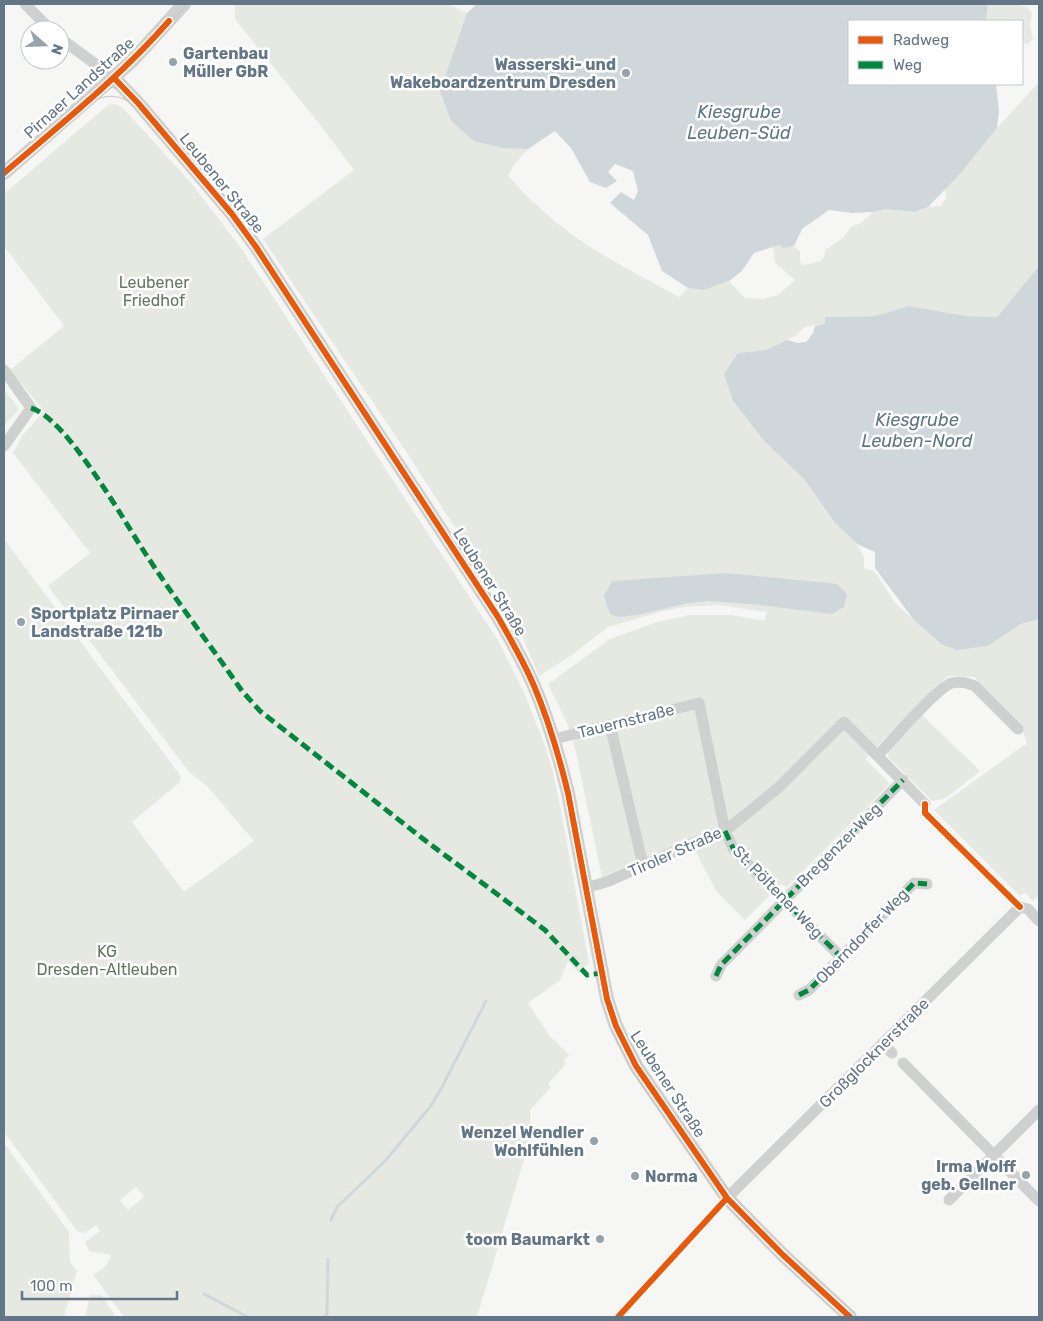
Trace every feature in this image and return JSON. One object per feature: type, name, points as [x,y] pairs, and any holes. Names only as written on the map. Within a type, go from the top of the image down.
[{"type":"street","points":[[25,4],[41,20]]},
{"type":"street","name":"Pirnaer Landstraße","points":[[4,173],[114,78],[144,49],[184,4]]},
{"type":"street","points":[[70,45],[114,78]]},
{"type":"street","name":"Leubener Straße","points":[[114,78],[138,103],[232,214],[256,247],[498,618],[534,686],[554,739],[568,792],[607,999],[616,1026],[636,1066],[728,1198],[783,1255],[850,1317]]},
{"type":"street","points":[[4,370],[31,408],[4,446]]},
{"type":"street","points":[[925,804],[878,755],[942,688],[953,682],[967,683],[975,686],[1018,729]]},
{"type":"street","name":"Tauernstraße","points":[[554,739],[699,703]]},
{"type":"street","name":"St. Pöltener Weg","points":[[699,703],[725,831],[734,850],[841,957]]},
{"type":"street","name":"Tiroler Straße","points":[[586,888],[610,881],[643,865],[725,831],[778,788],[844,722],[878,755]]},
{"type":"street","points":[[610,725],[643,865]]},
{"type":"street","name":"Bregenzer Weg","points":[[716,976],[721,965],[903,780]]},
{"type":"street","name":"Oberndorfer Weg","points":[[799,996],[809,990],[914,883],[927,884]]},
{"type":"street","name":"Großglocknerstraße","points":[[728,1198],[1020,907],[1028,910],[1039,921]]},
{"type":"street","points":[[883,1044],[892,1052]]},
{"type":"street","points":[[903,1063],[1039,1201]]},
{"type":"street","points":[[949,1200],[1039,1110]]},
{"type":"green space","points":[[235,4],[448,4],[467,13],[440,91],[503,148],[528,149],[514,165],[508,176],[545,213],[596,251],[679,297],[688,288],[704,290],[729,281],[745,298],[763,299],[778,295],[795,280],[775,263],[773,247],[779,245],[783,248],[794,246],[800,251],[800,263],[803,265],[818,262],[824,258],[825,250],[843,238],[851,227],[861,223],[873,212],[885,209],[914,212],[928,207],[941,206],[946,198],[945,188],[959,175],[997,128],[1039,82],[1039,266],[997,317],[966,316],[909,306],[875,316],[826,317],[825,324],[805,327],[795,336],[766,350],[738,353],[725,374],[733,401],[765,442],[804,479],[835,523],[857,544],[864,557],[864,568],[874,571],[895,603],[941,644],[988,646],[1021,624],[1039,619],[1039,895],[1033,901],[1025,892],[1020,896],[934,810],[1027,743],[1020,723],[974,677],[948,676],[865,759],[890,784],[787,887],[781,884],[745,920],[716,891],[694,848],[604,887],[576,752],[567,723],[548,684],[610,639],[657,622],[690,615],[733,615],[764,621],[767,612],[719,605],[684,607],[660,612],[608,627],[572,655],[539,676],[517,624],[407,453],[263,239],[354,170],[235,19]]},
{"type":"green space","points":[[988,4],[1019,4],[1019,6],[1026,6],[1032,13],[1030,26],[1033,39],[1027,45],[1023,42],[1023,20],[986,20]]},
{"type":"green space","points":[[108,105],[118,105],[125,110],[192,184],[241,248],[499,642],[525,695],[553,772],[589,963],[579,973],[568,961],[560,980],[528,1003],[549,1035],[569,1055],[563,1061],[566,1064],[548,1084],[551,1087],[530,1110],[531,1136],[477,1317],[124,1317],[93,1275],[106,1266],[111,1255],[89,1251],[85,1242],[100,1231],[96,1225],[84,1233],[78,1232],[4,1132],[4,539],[180,775],[180,782],[132,822],[184,892],[254,841],[207,786],[189,772],[48,586],[90,553],[13,453],[22,436],[44,411],[10,370],[64,326],[4,246],[4,194]],"holes":[[[136,1187],[144,1197],[128,1210],[120,1200]]]},
{"type":"green space","points":[[4,389],[19,409],[4,426]]},
{"type":"green space","points":[[922,715],[980,771],[946,798],[932,801],[888,757],[888,749]]},
{"type":"green space","points":[[4,1143],[69,1232],[70,1263],[77,1270],[64,1317],[4,1317]]},
{"type":"green space","points":[[90,1295],[101,1295],[116,1317],[85,1317]]},
{"type":"water","name":"Kiesgrube Leuben-Süd","points":[[477,4],[988,4],[986,20],[848,20],[848,85],[996,85],[999,111],[997,128],[959,175],[928,207],[914,212],[885,209],[853,213],[829,210],[802,229],[794,246],[783,248],[779,245],[754,253],[741,272],[729,281],[704,290],[688,288],[662,271],[648,235],[610,203],[621,192],[634,200],[638,191],[633,171],[615,164],[608,172],[617,181],[606,188],[590,182],[571,148],[555,131],[528,149],[503,148],[474,141],[451,121],[440,91],[467,13]]},
{"type":"water","name":"Kiesgrube Leuben-Nord","points":[[1039,266],[1039,619],[1021,624],[988,646],[957,650],[941,644],[914,620],[875,568],[875,552],[857,544],[835,523],[804,479],[765,442],[733,401],[724,374],[738,353],[766,350],[787,340],[798,343],[806,342],[813,333],[815,326],[825,324],[825,317],[875,316],[909,306],[966,316],[997,317]]},
{"type":"water","points":[[726,573],[837,584],[847,594],[844,607],[832,614],[708,601],[688,603],[638,615],[619,617],[610,614],[604,596],[612,581]]},
{"type":"waterway","points":[[331,1220],[337,1207],[385,1161],[430,1107],[486,1001]]},
{"type":"waterway","points":[[324,1317],[327,1314],[328,1259]]},
{"type":"waterway","points":[[204,1294],[248,1317]]},
{"type":"tram line","points":[[4,176],[129,68],[187,4]]},
{"type":"tram line","points":[[95,91],[116,88],[135,95],[237,216],[501,616],[536,685],[564,764],[590,887],[610,998],[620,1024],[645,1070],[718,1177],[764,1233],[854,1317]]},
{"type":"tram line","points":[[90,102],[106,97],[119,97],[131,103],[143,115]]},
{"type":"tram line","points":[[606,1005],[617,1041],[637,1078],[717,1193],[742,1221],[761,1237]]},
{"type":"marked path","points":[[31,408],[45,416],[78,451],[170,590],[242,691],[260,711],[422,838],[545,930],[587,975],[602,973]]},
{"type":"marked path","points":[[716,976],[721,965],[903,780]]},
{"type":"marked path","points":[[725,831],[734,850],[841,957]]},
{"type":"marked path","points":[[799,995],[809,990],[914,883],[927,884]]},
{"type":"cycle path","points":[[4,173],[110,81],[169,21]]},
{"type":"cycle path","points":[[114,78],[138,103],[232,214],[256,247],[498,617],[517,651],[539,699],[557,752],[568,793],[607,999],[616,1026],[636,1066],[727,1198],[783,1255],[850,1317]]},
{"type":"cycle path","points":[[925,804],[925,813],[1020,907]]},
{"type":"cycle path","points":[[618,1317],[727,1198]]},
{"type":"place","name":"Gartenbau Müller GbR","points":[[173,62]]},
{"type":"place","name":"Wasserski- und Wakeboardzentrum Dresden","points":[[626,73]]},
{"type":"place","name":"Sportplatz Pirnaer Landstraße 121b","points":[[21,622]]},
{"type":"place","name":"Wenzel Wendler Wohlfühlen","points":[[594,1141]]},
{"type":"place","name":"Irma Wolff geb. Gellner","points":[[1026,1175]]},
{"type":"place","name":"Norma","points":[[635,1176]]},
{"type":"place","name":"toom Baumarkt","points":[[600,1239]]},
{"type":"park label","name":"Leubener Friedhof","points":[[154,291]]},
{"type":"park label","name":"KG Dresden-Altleuben","points":[[107,960]]}]
